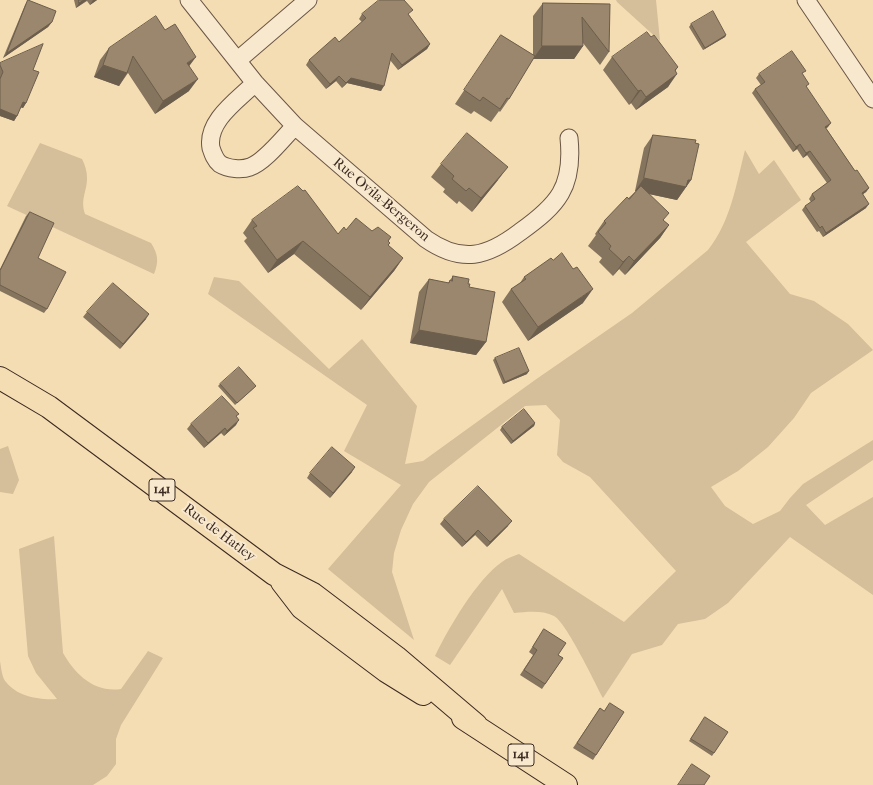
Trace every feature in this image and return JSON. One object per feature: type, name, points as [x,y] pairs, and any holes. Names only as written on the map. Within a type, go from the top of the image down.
[{"type":"main road","name":"Rue de Hatley","points":[[0,362],[49,407]]},
{"type":"main road","name":"Rue de Hatley","points":[[0,378],[49,407],[274,574],[313,594],[396,657],[476,725],[566,785]]},
{"type":"street","name":"Rue Ovila-Bergeron","points":[[189,0],[255,83],[295,126],[426,239],[451,253],[465,255],[479,254],[499,247],[544,215],[552,207],[564,188],[569,172],[571,155],[569,138]]},
{"type":"street","points":[[238,60],[308,0]]},
{"type":"street","points":[[806,0],[873,99]]},
{"type":"street","points":[[255,83],[217,120],[213,129],[210,144],[213,155],[220,164],[239,169],[250,167],[259,162],[295,126]]},
{"type":"shaded area","points":[[616,0],[656,0],[660,41],[617,2]]},
{"type":"shaded area","points":[[40,143],[82,159],[87,175],[87,183],[83,200],[85,214],[151,243],[157,258],[157,265],[154,274],[7,206]]},
{"type":"shaded area","points":[[745,150],[759,174],[774,160],[801,200],[746,242],[790,294],[814,301],[848,324],[873,350],[811,393],[794,418],[768,447],[738,471],[711,487],[725,506],[753,524],[780,511],[803,484],[873,440],[873,460],[806,505],[825,525],[873,497],[873,595],[790,537],[728,603],[705,619],[678,624],[662,645],[632,654],[603,698],[573,641],[559,621],[554,616],[545,613],[514,613],[502,589],[450,665],[435,656],[447,632],[473,592],[483,580],[492,570],[510,557],[519,554],[624,622],[676,571],[590,477],[563,462],[557,455],[560,420],[546,405],[525,406],[429,482],[413,504],[401,530],[394,553],[392,572],[414,640],[328,569],[401,485],[344,451],[367,405],[208,294],[214,277],[239,281],[329,369],[362,339],[417,406],[405,464],[423,461],[535,380],[632,313],[708,250],[722,227],[732,202]]},
{"type":"shaded area","points":[[8,446],[19,480],[13,494],[0,492],[0,449]]},
{"type":"shaded area","points":[[54,536],[63,653],[73,668],[94,685],[102,688],[121,689],[148,651],[163,658],[121,725],[116,739],[116,764],[107,776],[93,785],[0,785],[0,661],[5,680],[16,691],[36,698],[57,699],[36,673],[28,656],[19,549]]},
{"type":"building","points":[[28,0],[56,11],[52,22],[7,53]]},
{"type":"building","points":[[379,0],[404,0],[413,10],[408,14],[430,44],[402,65],[392,53],[384,86],[351,78],[346,83],[339,76],[330,84],[309,60],[335,37],[339,42],[366,18],[362,14]]},
{"type":"building","points":[[543,3],[610,4],[609,52],[582,17],[583,46],[542,46]]},
{"type":"building","points":[[713,11],[726,35],[705,48],[691,24]]},
{"type":"building","points":[[156,16],[165,30],[175,24],[196,57],[187,63],[198,79],[163,101],[133,56],[127,73],[103,65],[109,48]]},
{"type":"building","points":[[647,32],[651,37],[654,35],[678,67],[675,70],[677,74],[646,97],[641,90],[638,91],[612,57]]},
{"type":"building","points":[[501,35],[535,56],[509,99],[507,98],[500,109],[483,97],[480,101],[464,90]]},
{"type":"building","points":[[43,44],[33,70],[39,72],[26,103],[23,102],[17,116],[0,109],[0,79],[3,72],[0,63]]},
{"type":"building","points":[[792,51],[806,71],[802,73],[809,84],[806,86],[831,123],[825,127],[855,171],[857,170],[869,188],[862,193],[869,204],[826,233],[822,226],[820,228],[805,206],[815,199],[812,194],[831,180],[810,151],[806,153],[800,144],[796,147],[755,89],[765,82],[759,74]]},
{"type":"building","points":[[467,133],[508,167],[481,198],[469,188],[466,191],[452,179],[454,176],[441,164]]},
{"type":"building","points":[[653,135],[696,140],[695,143],[699,144],[691,180],[688,180],[686,187],[644,178]]},
{"type":"building","points":[[298,186],[303,191],[305,190],[338,234],[344,227],[346,230],[356,218],[372,231],[378,227],[391,237],[388,241],[390,243],[388,245],[403,258],[370,297],[303,241],[277,260],[253,228],[257,226],[252,220]]},
{"type":"building","points":[[641,186],[669,213],[663,220],[669,225],[634,261],[629,256],[623,262],[609,249],[611,246],[598,232],[606,223],[604,221],[627,197],[629,199]]},
{"type":"building","points":[[30,212],[54,223],[38,258],[66,272],[47,309],[0,285],[0,271]]},
{"type":"building","points":[[562,253],[573,269],[577,267],[593,289],[538,327],[511,289],[526,279],[524,277],[551,258],[553,260]]},
{"type":"building","points":[[453,276],[469,279],[469,287],[495,292],[486,342],[419,330],[429,279],[449,283],[450,280],[452,281]]},
{"type":"building","points":[[113,283],[149,314],[123,344],[87,312]]},
{"type":"building","points":[[519,348],[529,371],[505,382],[495,358]]},
{"type":"building","points":[[239,367],[256,386],[237,403],[220,384]]},
{"type":"building","points":[[222,396],[239,414],[236,416],[239,420],[227,431],[225,428],[208,443],[191,424]]},
{"type":"building","points":[[524,409],[535,423],[513,441],[502,427]]},
{"type":"building","points":[[332,447],[355,467],[333,493],[310,473]]},
{"type":"building","points":[[478,486],[512,521],[490,542],[478,530],[466,542],[444,519]]},
{"type":"building","points":[[544,629],[566,643],[558,655],[563,658],[545,684],[524,670],[537,650],[533,647]]},
{"type":"building","points":[[610,703],[624,712],[596,755],[577,743],[600,708],[604,711]]},
{"type":"building","points":[[705,717],[728,732],[714,753],[691,739]]},
{"type":"building","points":[[692,764],[710,776],[704,785],[678,785]]}]
